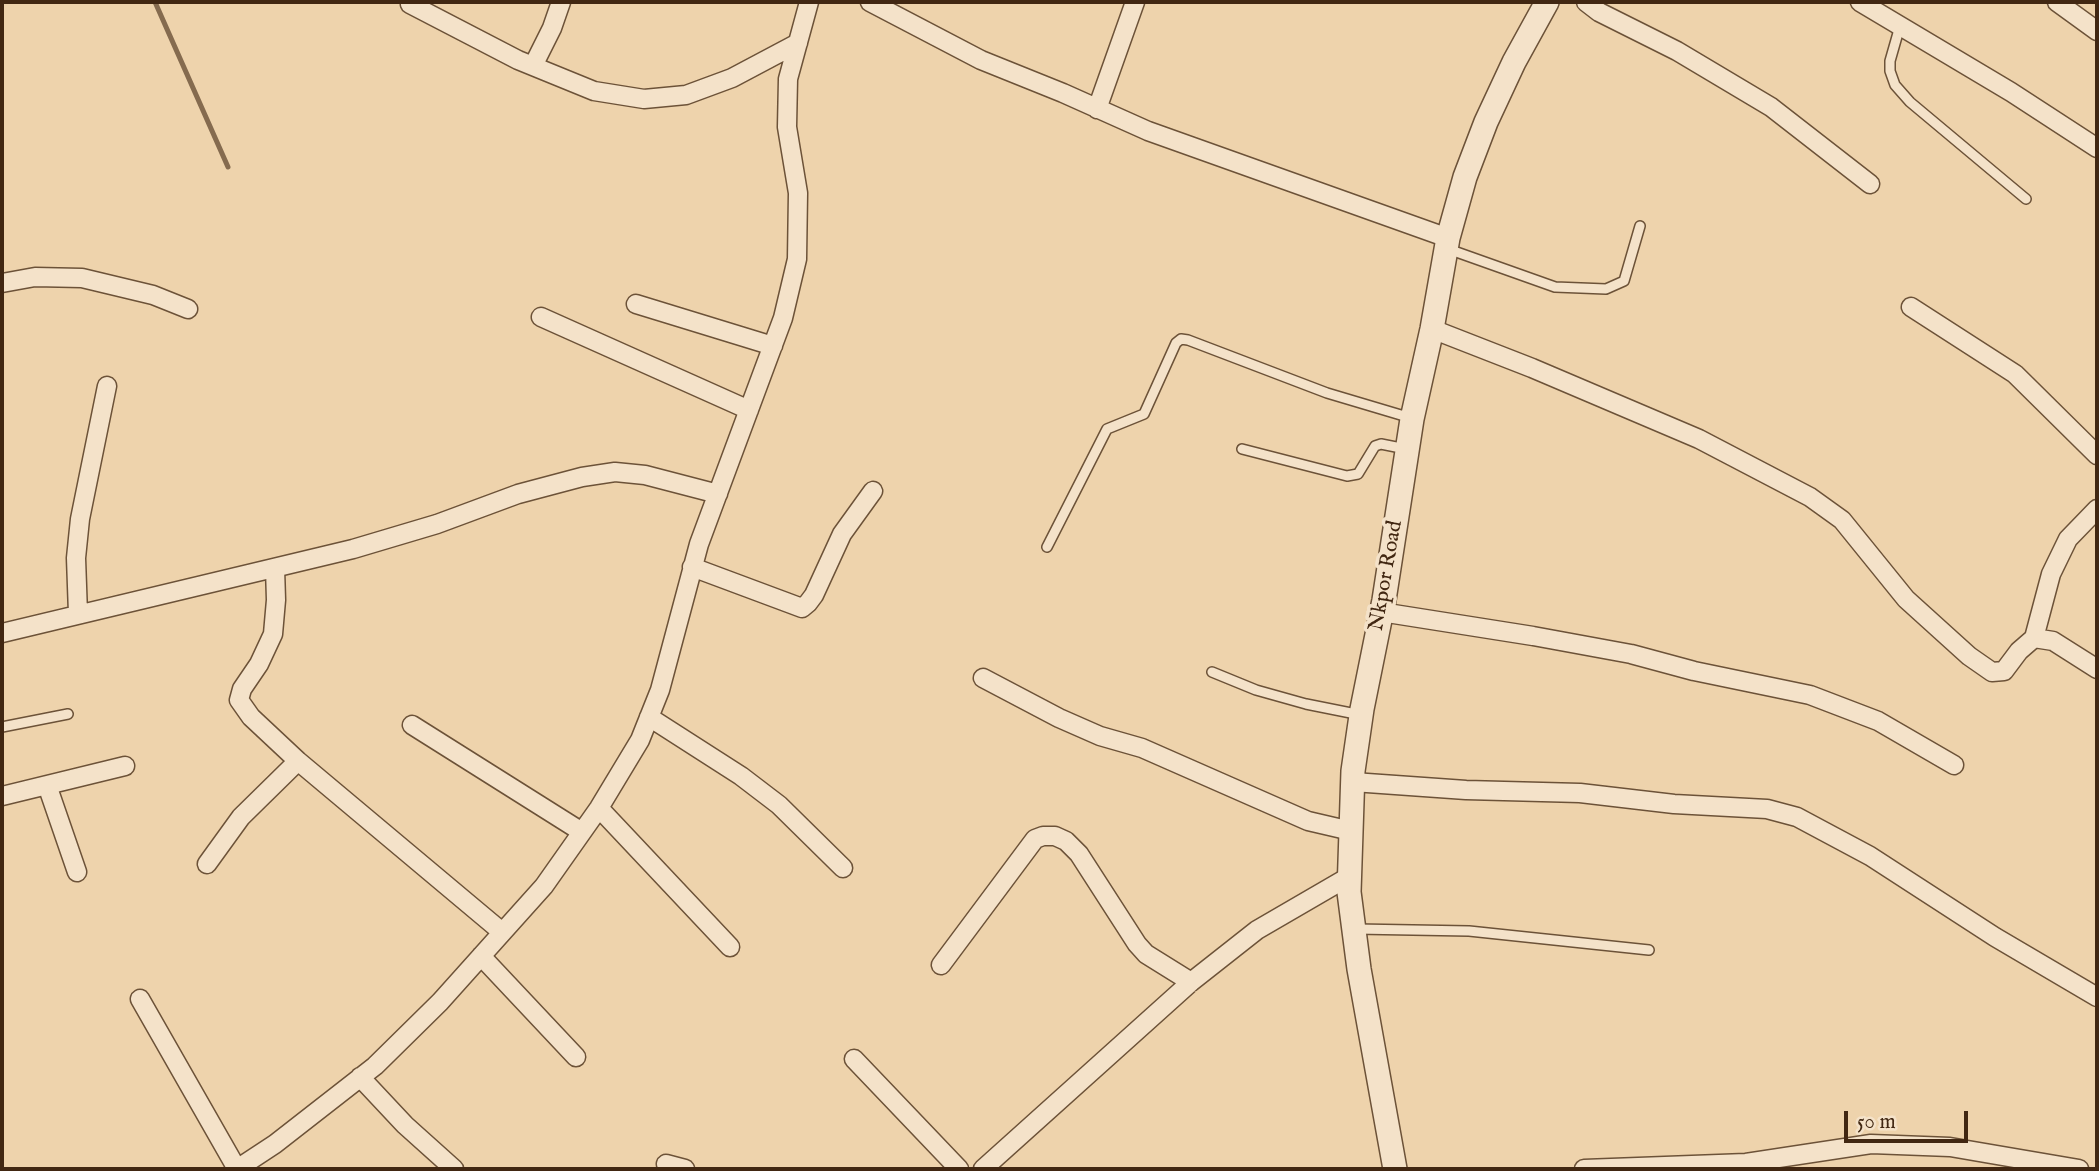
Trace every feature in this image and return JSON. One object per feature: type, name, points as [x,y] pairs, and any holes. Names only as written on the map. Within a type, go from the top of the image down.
[{"type":"street","points":[[533,66],[552,28],[561,2]]},
{"type":"street","points":[[140,999],[237,1169],[275,1144],[375,1066],[440,1002],[544,886],[599,808],[640,740],[660,690],[692,568],[783,318],[797,259],[798,193],[787,127],[788,79],[809,2]]},
{"type":"street","points":[[870,2],[981,60],[1148,131],[1447,243]]},
{"type":"street","points":[[1097,108],[1135,2]]},
{"type":"street","name":"Nkpor Road","points":[[1395,1169],[1354,929],[1350,876],[1353,782],[1361,715],[1412,419],[1432,330],[1447,243],[1465,177],[1486,122],[1514,62],[1547,2]]},
{"type":"street","points":[[1586,2],[1599,12],[1677,51],[1771,107],[1870,184]]},
{"type":"street","points":[[1860,2],[2011,92],[2097,148]]},
{"type":"street","points":[[2057,2],[2097,31]]},
{"type":"street","points":[[410,4],[533,66],[594,91],[644,99],[686,95],[732,78],[798,43]]},
{"type":"street","points":[[2,283],[35,277],[82,278],[153,295],[188,309]]},
{"type":"street","points":[[636,304],[773,346]]},
{"type":"street","points":[[1911,307],[2014,374],[2097,455]]},
{"type":"street","points":[[541,317],[749,410]]},
{"type":"street","points":[[1432,330],[1532,368],[1699,439],[1810,497],[1842,520],[1906,599],[1969,656],[1992,672],[2004,671],[2019,651],[2034,638],[2051,574],[2068,539],[2097,509]]},
{"type":"street","points":[[78,614],[76,558],[80,519],[107,386]]},
{"type":"street","points":[[2,633],[353,549],[437,524],[518,494],[582,477],[615,472],[645,475],[718,494]]},
{"type":"street","points":[[692,568],[802,608],[814,595],[842,534],[873,491]]},
{"type":"street","points":[[275,568],[273,634],[259,664],[242,689],[239,700],[251,717],[298,761],[502,932]]},
{"type":"street","points":[[1381,611],[1631,654],[1694,671],[1810,695],[1878,721],[1954,765]]},
{"type":"street","points":[[2034,638],[2053,641],[2097,669]]},
{"type":"street","points":[[983,677],[1059,718],[1100,736],[1142,748],[1308,821],[1351,831]]},
{"type":"street","points":[[649,717],[741,776],[779,805],[843,868]]},
{"type":"street","points":[[412,726],[582,832]]},
{"type":"street","points":[[207,864],[241,817],[298,761]]},
{"type":"street","points":[[2,796],[125,766]]},
{"type":"street","points":[[1353,782],[1466,790],[1580,793],[1674,804],[1767,809],[1797,817],[1870,856],[1995,937],[2097,997]]},
{"type":"street","points":[[47,785],[77,872]]},
{"type":"street","points":[[599,808],[730,947]]},
{"type":"street","points":[[941,965],[1035,839],[1043,835],[1066,841],[1079,854],[1137,944],[1146,954],[1191,982]]},
{"type":"street","points":[[983,1169],[1191,982],[1257,930],[1350,876]]},
{"type":"street","points":[[481,956],[576,1056]]},
{"type":"street","points":[[854,1059],[958,1169]]},
{"type":"street","points":[[360,1077],[405,1125],[454,1169]]},
{"type":"street","points":[[1584,1169],[1746,1163],[1871,1144],[1950,1147],[2079,1169]]},
{"type":"street","points":[[666,1164],[685,1169]]},
{"type":"lane","points":[[1900,24],[1890,61],[1895,85],[1910,102],[2026,199]]},
{"type":"lane","points":[[1447,243],[1525,278],[1555,287],[1606,289],[1624,281],[1640,226]]},
{"type":"lane","points":[[1047,547],[1107,429],[1144,414],[1174,346],[1181,339],[1327,393],[1412,419]]},
{"type":"lane","points":[[1242,449],[1346,476],[1358,474],[1375,446],[1381,444],[1408,449]]},
{"type":"lane","points":[[1212,672],[1256,690],[1361,715]]},
{"type":"lane","points":[[2,727],[68,714]]},
{"type":"lane","points":[[1354,929],[1469,931],[1649,950]]},
{"type":"waterway","points":[[155,2],[228,167]]}]
